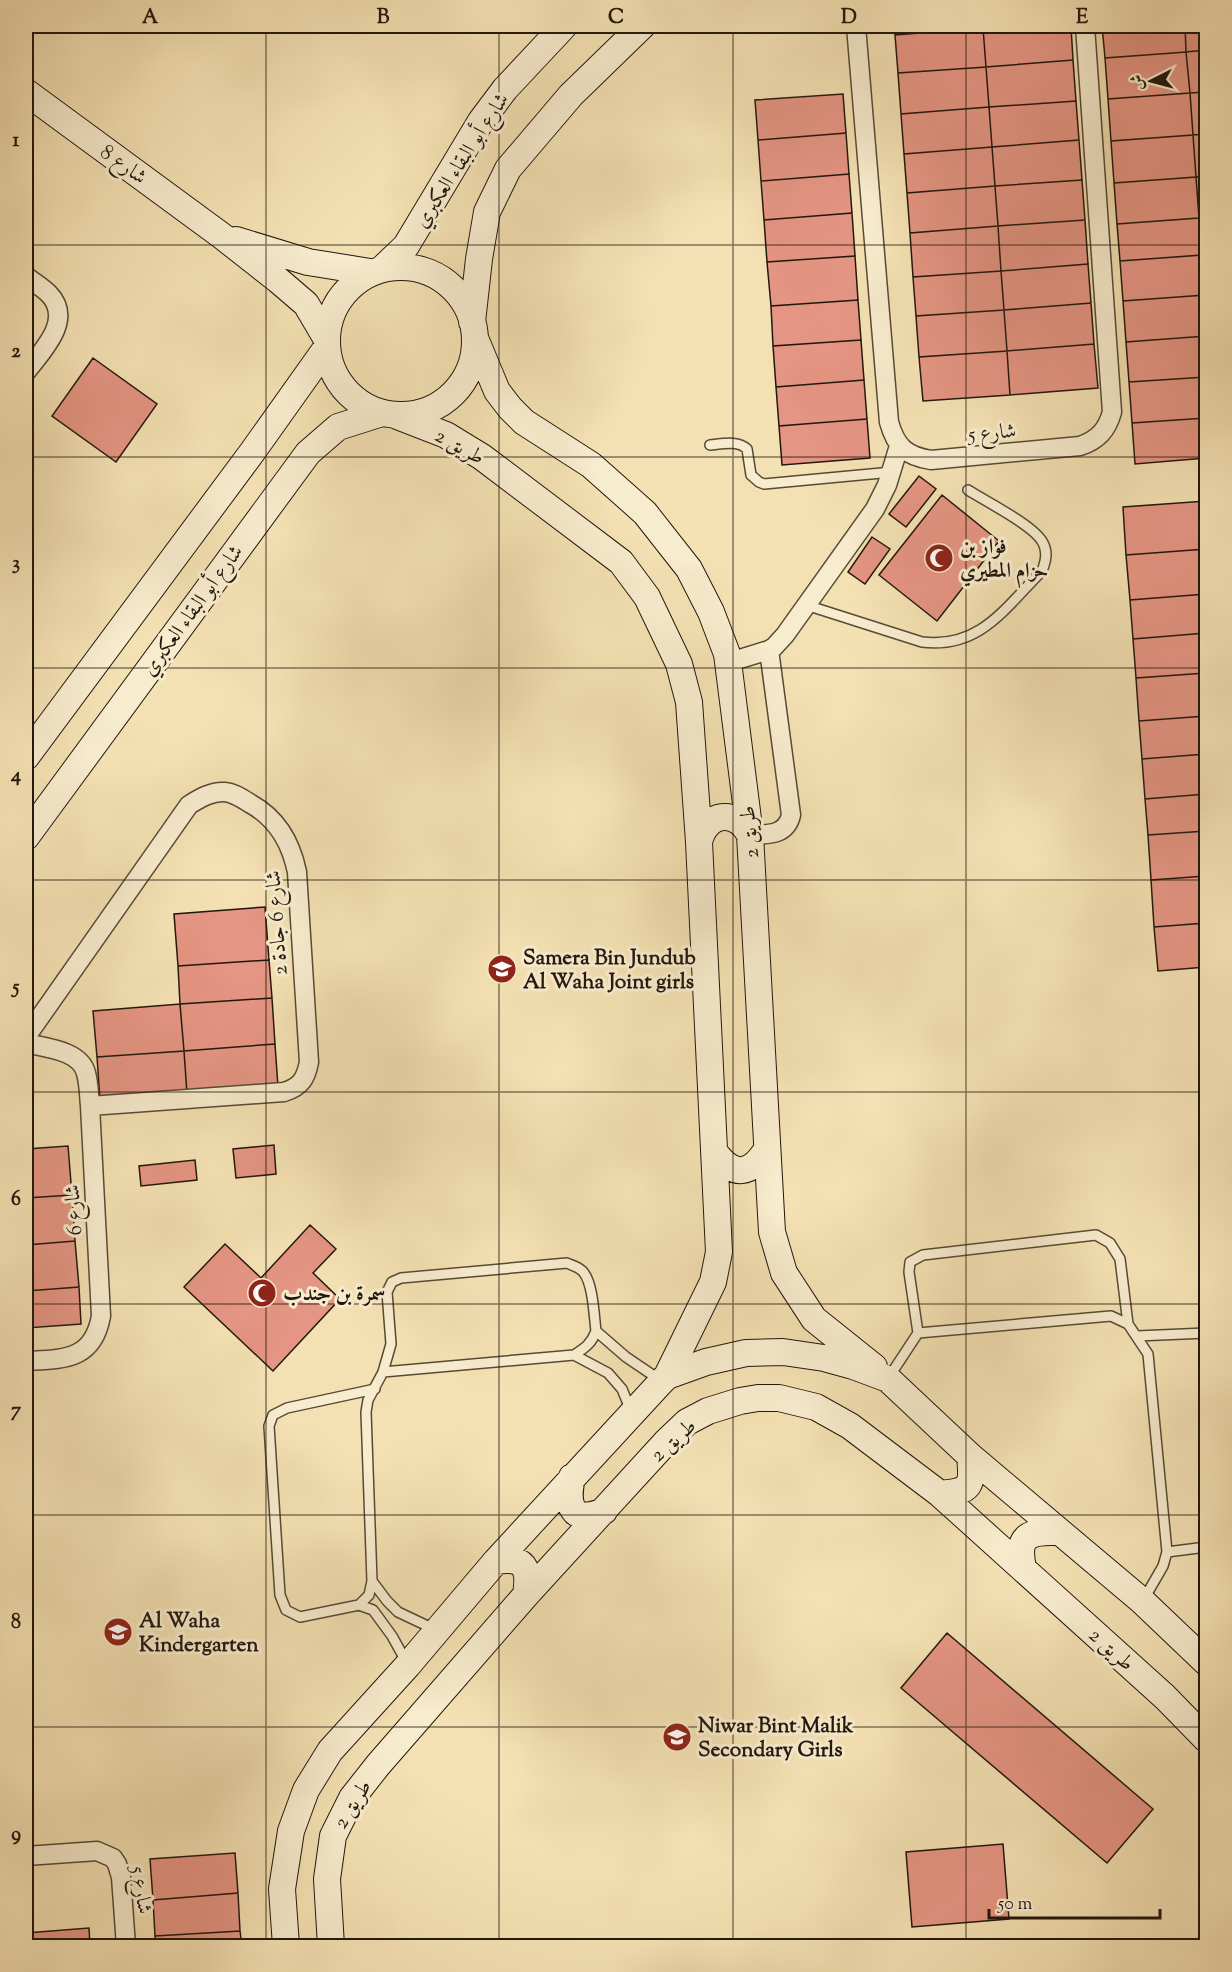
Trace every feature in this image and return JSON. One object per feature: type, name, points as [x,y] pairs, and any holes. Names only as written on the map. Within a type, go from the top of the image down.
[{"type":"street","name":"شارع أبو البقاء العكبري","points":[[377,270],[406,246],[481,121],[506,89],[564,26]]},
{"type":"street","points":[[474,330],[471,315],[459,294],[442,278],[420,268],[397,266],[377,270],[353,284],[339,299],[330,317],[328,358],[336,377],[348,394],[364,406],[390,415],[413,415],[434,408],[451,396],[465,380],[473,360],[479,259],[487,212],[508,169],[571,95],[642,26]]},
{"type":"street","points":[[730,662],[769,650],[779,642],[875,509],[899,446],[889,422],[856,26]]},
{"type":"street","name":"شارع 5","points":[[899,446],[913,456],[931,460],[1080,446],[1091,442],[1108,426],[1112,412],[1084,26]]},
{"type":"street","name":"شارع 8","points":[[26,92],[278,280],[306,304],[327,343]]},
{"type":"street","name":"شارع 8","points":[[222,236],[308,262],[377,270]]},
{"type":"street","points":[[26,276],[48,293],[55,302],[58,324],[54,334],[26,372]]},
{"type":"street","name":"طريق 2","points":[[474,330],[497,391],[510,408],[524,422],[591,465],[645,513],[675,550],[689,569],[711,612],[730,662],[750,835],[772,1232],[784,1273],[814,1319],[888,1379],[970,1456],[1142,1601],[1206,1662]]},
{"type":"street","points":[[26,757],[314,368],[327,343]]},
{"type":"street","name":"شارع أبو البقاء العكبري","points":[[26,837],[308,453],[338,427],[390,415]]},
{"type":"street","name":"طريق 2","points":[[286,1947],[282,1889],[291,1831],[306,1790],[330,1750],[408,1665],[496,1561],[665,1379],[713,1282],[720,1252],[699,842],[689,702],[679,664],[647,597],[621,562],[482,457],[446,435],[390,415]]},
{"type":"street","points":[[699,842],[708,823],[717,818],[737,819],[746,826],[750,835],[779,832],[789,822],[791,815],[769,650]]},
{"type":"street","name":"شارع 6 جادة 2","points":[[26,1037],[189,805],[211,794],[224,792],[238,796],[261,809],[277,825],[293,852],[297,872],[309,1062],[306,1076],[300,1084],[284,1092],[90,1106]]},
{"type":"street","name":"شارع 6","points":[[26,1043],[67,1053],[79,1061],[86,1072],[90,1106],[101,1316],[94,1339],[83,1350],[67,1358],[26,1361]]},
{"type":"street","points":[[716,1154],[724,1164],[735,1169],[750,1169],[758,1164],[766,1151]]},
{"type":"street","name":"طريق 2","points":[[665,1379],[706,1362],[736,1355],[783,1352],[824,1358],[888,1379]]},
{"type":"street","name":"طريق 2","points":[[331,1947],[327,1879],[333,1836],[352,1798],[526,1594],[666,1442],[687,1422],[708,1411],[740,1401],[779,1398],[816,1407],[850,1426],[939,1494],[1165,1696],[1206,1739]]},
{"type":"street","points":[[939,1494],[960,1492],[969,1485],[972,1476],[970,1456]]},
{"type":"street","points":[[572,1477],[569,1503],[573,1509],[580,1515],[592,1516],[603,1511]]},
{"type":"street","points":[[1023,1568],[1020,1555],[1022,1541],[1030,1534],[1042,1531],[1058,1532]]},
{"type":"street","points":[[496,1561],[518,1560],[529,1577],[526,1594]]},
{"type":"street","name":"شارع 5","points":[[26,1856],[97,1851],[113,1858],[121,1877],[126,1947]]},
{"type":"street","points":[[282,1889],[292,1897],[297,1912],[301,1947]]},
{"type":"lane","points":[[710,445],[737,443],[745,445],[751,475],[759,483],[764,484],[891,472]]},
{"type":"lane","points":[[806,605],[922,642],[935,644],[964,639],[988,625],[1042,571],[1046,552],[1043,543],[1031,529],[968,490]]},
{"type":"lane","points":[[888,1379],[918,1333],[909,1272],[910,1262],[923,1255],[1096,1235],[1110,1244],[1120,1259],[1128,1324]]},
{"type":"lane","points":[[358,1605],[369,1595],[372,1581],[366,1412],[368,1400],[383,1372],[390,1344],[387,1292],[392,1282],[401,1278],[567,1263],[585,1274],[592,1296],[596,1330],[594,1339],[586,1348],[574,1354],[383,1372]]},
{"type":"lane","points":[[918,1333],[1110,1316],[1128,1324],[1148,1354],[1167,1552],[1163,1566],[1142,1601]]},
{"type":"lane","points":[[596,1330],[626,1357],[665,1379]]},
{"type":"lane","points":[[1137,1336],[1206,1332]]},
{"type":"lane","points":[[574,1354],[608,1373],[622,1389],[632,1413]]},
{"type":"lane","points":[[375,1389],[287,1408],[273,1415],[269,1426],[280,1595],[286,1610],[300,1617],[358,1605],[373,1610],[408,1665]]},
{"type":"lane","points":[[1167,1552],[1206,1547]]},
{"type":"lane","points":[[372,1581],[387,1602],[398,1612],[437,1630]]},
{"type":"building","points":[[895,26],[983,26],[983,28],[895,35]]},
{"type":"building","points":[[983,26],[1023,26],[983,28]]},
{"type":"building","points":[[1071,26],[1073,60],[986,67],[983,28]]},
{"type":"building","points":[[1102,26],[1185,26],[1186,52],[1105,58]]},
{"type":"building","points":[[1185,26],[1206,26],[1206,50],[1186,52]]},
{"type":"building","points":[[983,28],[986,67],[898,73],[895,35]]},
{"type":"building","points":[[1206,50],[1206,92],[1190,93],[1186,52]]},
{"type":"building","points":[[1186,52],[1190,93],[1108,99],[1105,58]]},
{"type":"building","points":[[1073,60],[1076,101],[989,107],[986,67]]},
{"type":"building","points":[[986,67],[989,107],[901,114],[898,73]]},
{"type":"building","points":[[1206,92],[1206,134],[1193,135],[1190,93]]},
{"type":"building","points":[[1190,93],[1193,135],[1111,141],[1108,99]]},
{"type":"building","points":[[843,94],[846,133],[758,140],[755,100]]},
{"type":"building","points":[[1076,101],[1079,140],[992,147],[989,107]]},
{"type":"building","points":[[989,107],[992,147],[904,154],[901,114]]},
{"type":"building","points":[[846,133],[849,174],[761,181],[758,140]]},
{"type":"building","points":[[1206,134],[1206,176],[1196,177],[1193,135]]},
{"type":"building","points":[[1193,135],[1196,177],[1114,183],[1111,141]]},
{"type":"building","points":[[1079,140],[1082,180],[995,186],[992,147]]},
{"type":"building","points":[[992,147],[995,186],[907,193],[904,154]]},
{"type":"building","points":[[849,174],[852,213],[764,220],[761,181]]},
{"type":"building","points":[[1206,176],[1206,217],[1199,218],[1196,177]]},
{"type":"building","points":[[1196,177],[1199,218],[1117,224],[1114,183]]},
{"type":"building","points":[[1082,180],[1085,220],[998,226],[995,186]]},
{"type":"building","points":[[995,186],[998,226],[910,233],[907,193]]},
{"type":"building","points":[[852,213],[855,256],[767,262],[764,220]]},
{"type":"building","points":[[1206,217],[1206,255],[1202,255],[1199,218]]},
{"type":"building","points":[[1199,218],[1202,255],[1120,261],[1117,224]]},
{"type":"building","points":[[1085,220],[1088,264],[1001,271],[998,226]]},
{"type":"building","points":[[998,226],[1001,271],[913,277],[910,233]]},
{"type":"building","points":[[1202,255],[1206,255],[1206,295],[1205,295]]},
{"type":"building","points":[[1202,255],[1205,295],[1123,301],[1120,261]]},
{"type":"building","points":[[855,256],[858,300],[771,306],[767,262]]},
{"type":"building","points":[[1088,264],[1091,303],[1004,310],[1001,271]]},
{"type":"building","points":[[1001,271],[1004,310],[916,316],[913,277]]},
{"type":"building","points":[[1205,295],[1206,336],[1126,342],[1123,301]]},
{"type":"building","points":[[858,300],[861,340],[773,346],[771,306]]},
{"type":"building","points":[[1091,303],[1094,344],[1007,351],[1004,310]]},
{"type":"building","points":[[1004,310],[1007,351],[919,357],[916,316]]},
{"type":"building","points":[[1206,336],[1206,377],[1129,382],[1126,342]]},
{"type":"building","points":[[861,340],[864,380],[776,387],[773,346]]},
{"type":"building","points":[[1094,344],[1098,388],[1010,395],[1007,351]]},
{"type":"building","points":[[1007,351],[1010,395],[923,401],[919,357]]},
{"type":"building","points":[[93,358],[157,404],[116,462],[52,416]]},
{"type":"building","points":[[1206,377],[1206,418],[1132,423],[1129,382]]},
{"type":"building","points":[[864,380],[867,419],[779,426],[776,387]]},
{"type":"building","points":[[1206,418],[1206,458],[1135,464],[1132,423]]},
{"type":"building","points":[[867,419],[870,458],[782,465],[779,426]]},
{"type":"building","points":[[919,476],[936,489],[906,527],[889,514]]},
{"type":"building","name":"فواز بن حزام المطيري","points":[[942,495],[999,541],[937,621],[879,575]]},
{"type":"building","points":[[1206,501],[1206,549],[1126,555],[1123,507]]},
{"type":"building","points":[[872,537],[890,549],[865,584],[848,572]]},
{"type":"building","points":[[1206,549],[1206,594],[1130,600],[1126,555]]},
{"type":"building","points":[[1206,594],[1206,633],[1133,639],[1130,600]]},
{"type":"building","points":[[1206,633],[1206,673],[1136,678],[1133,639]]},
{"type":"building","points":[[1206,673],[1206,716],[1139,721],[1136,678]]},
{"type":"building","points":[[1206,716],[1206,754],[1142,759],[1139,721]]},
{"type":"building","points":[[1206,754],[1206,794],[1145,799],[1142,759]]},
{"type":"building","points":[[1206,794],[1206,831],[1148,835],[1145,799]]},
{"type":"building","points":[[1206,831],[1206,876],[1151,880],[1148,835]]},
{"type":"building","points":[[1206,876],[1206,923],[1154,927],[1151,880]]},
{"type":"building","points":[[265,907],[269,960],[178,966],[174,914]]},
{"type":"building","points":[[1206,923],[1206,967],[1158,971],[1154,927]]},
{"type":"building","points":[[269,960],[272,998],[180,1004],[178,966]]},
{"type":"building","points":[[272,998],[275,1044],[184,1051],[180,1004]]},
{"type":"building","points":[[180,1004],[184,1051],[97,1057],[93,1011]]},
{"type":"building","points":[[275,1044],[278,1087],[187,1094],[184,1051]]},
{"type":"building","points":[[184,1051],[187,1094],[100,1100],[97,1057]]},
{"type":"building","points":[[274,1145],[276,1174],[236,1178],[233,1149]]},
{"type":"building","points":[[68,1146],[72,1195],[26,1198],[26,1149]]},
{"type":"building","points":[[195,1160],[197,1180],[141,1186],[139,1166]]},
{"type":"building","points":[[72,1195],[75,1241],[26,1245],[26,1198]]},
{"type":"building","name":"سمرة بن جندب","points":[[310,1225],[336,1249],[313,1273],[340,1299],[273,1371],[184,1287],[225,1244],[261,1278]]},
{"type":"building","points":[[75,1241],[79,1287],[26,1291],[26,1245]]},
{"type":"building","points":[[79,1287],[81,1324],[26,1328],[26,1291]]},
{"type":"building","points":[[947,1633],[1153,1809],[1107,1863],[901,1688]]},
{"type":"building","points":[[1003,1844],[1009,1919],[912,1927],[906,1852]]},
{"type":"building","points":[[235,1853],[238,1893],[153,1900],[150,1859]]},
{"type":"building","points":[[238,1893],[240,1931],[155,1936],[153,1900]]},
{"type":"building","points":[[89,1928],[90,1946],[26,1946],[26,1933]]},
{"type":"building","points":[[240,1931],[242,1946],[156,1946],[155,1936]]},
{"type":"place","name":"فواز بن حزام المطيري","points":[[939,558]]},
{"type":"place","name":"Samera Bin Jundub Al Waha Joint girls","points":[[502,969]]},
{"type":"place","name":"سمرة بن جندب","points":[[262,1293]]},
{"type":"place","name":"Al Waha Kindergarten","points":[[118,1632]]},
{"type":"place","name":"Niwar Bint Malik Secondary Girls","points":[[677,1737]]}]
